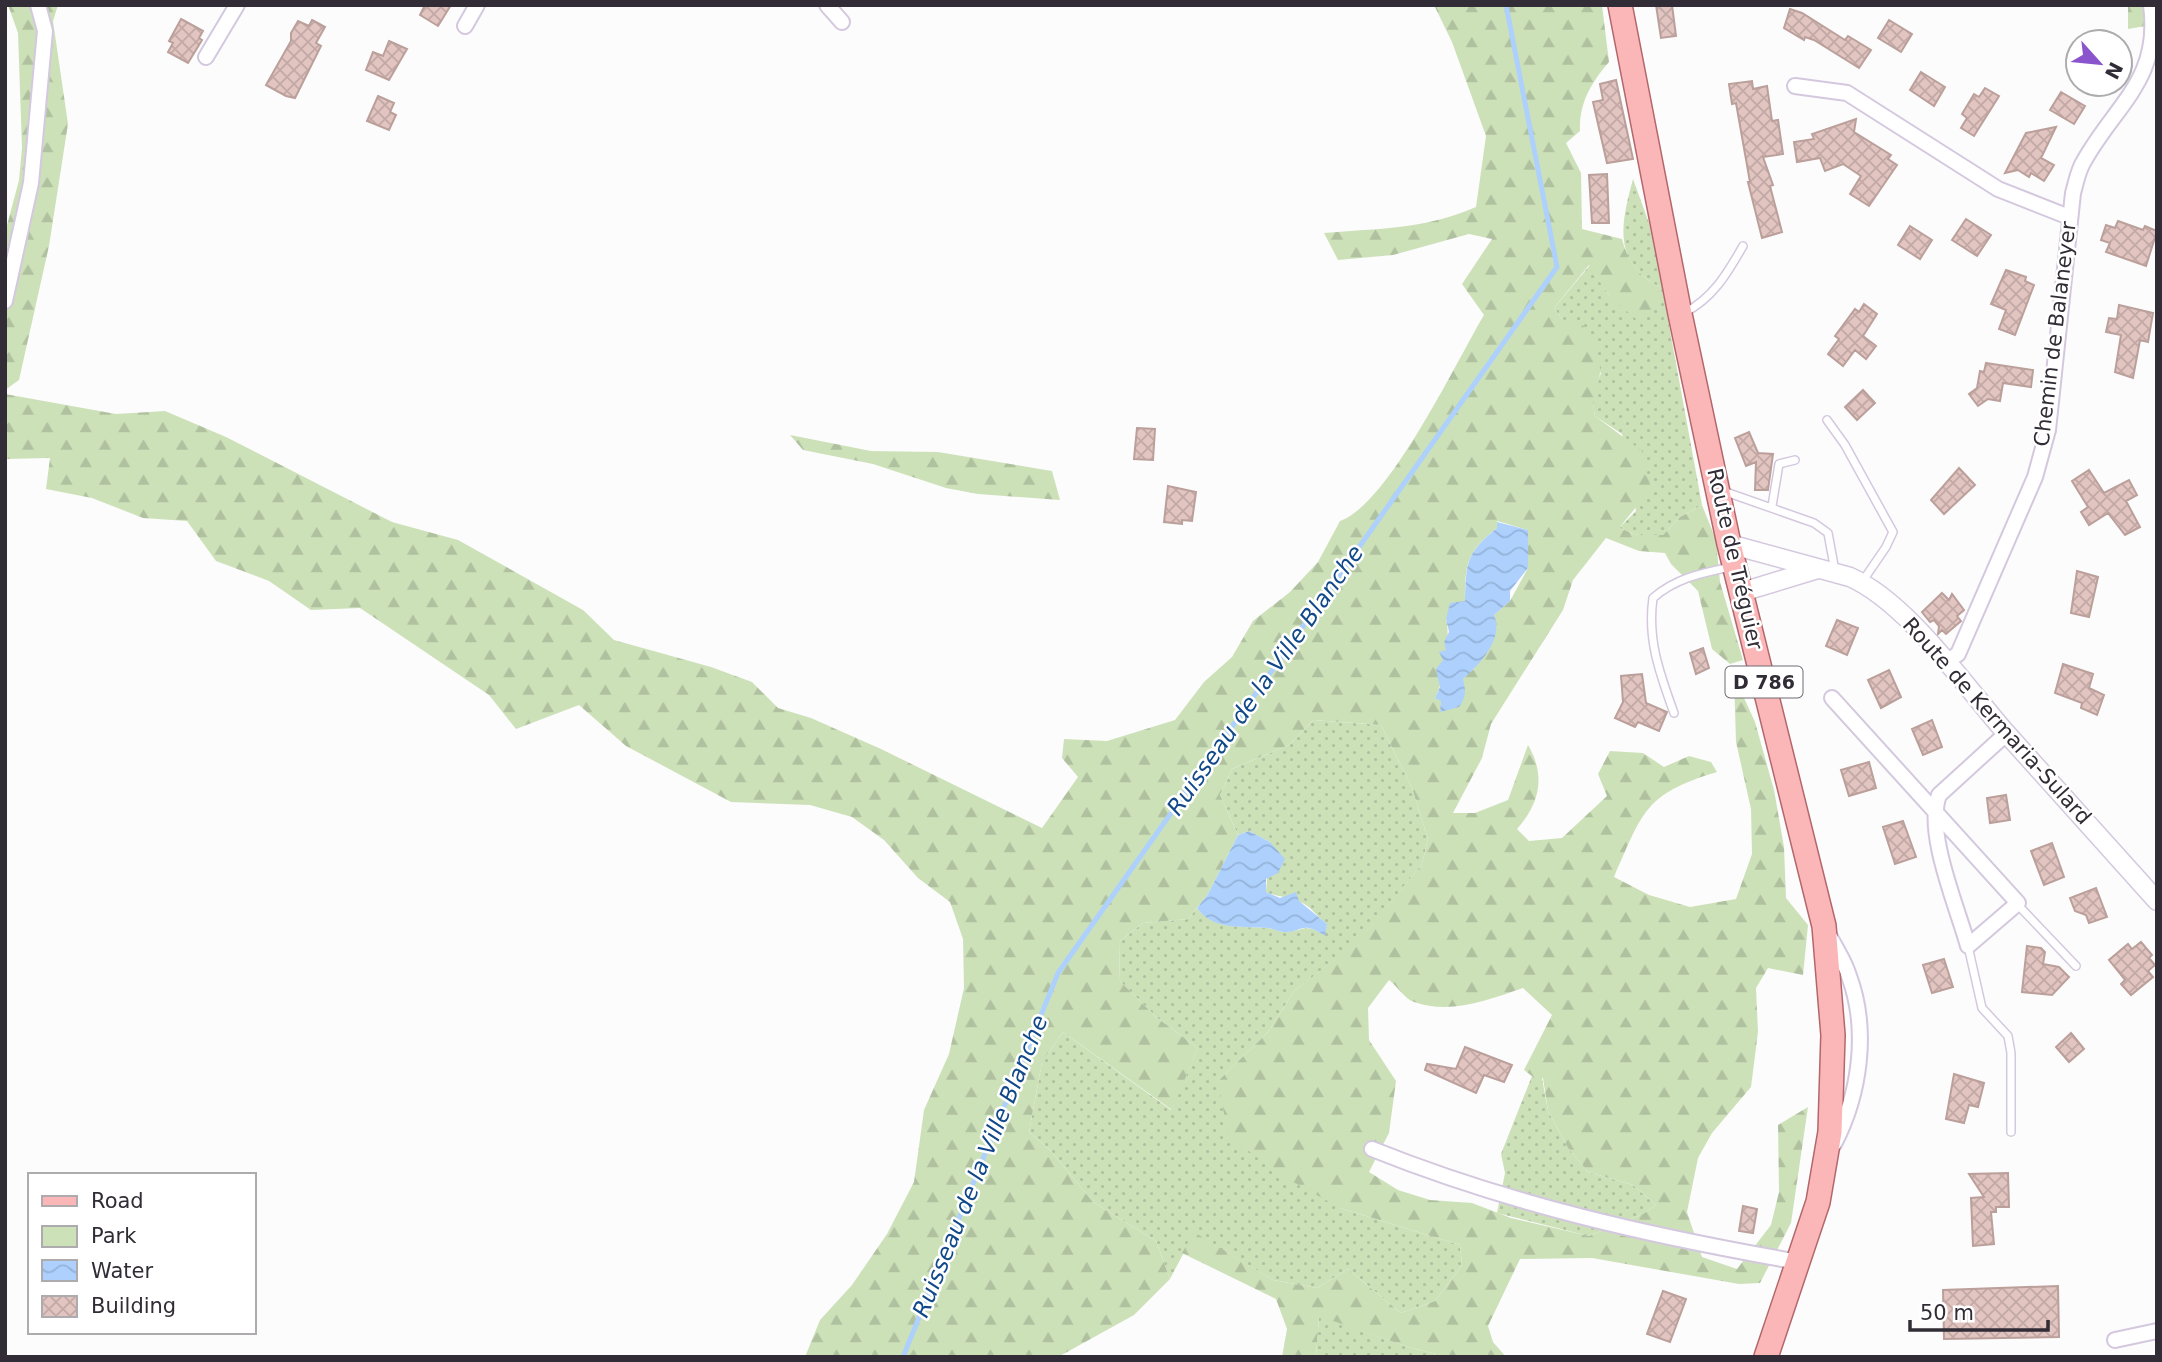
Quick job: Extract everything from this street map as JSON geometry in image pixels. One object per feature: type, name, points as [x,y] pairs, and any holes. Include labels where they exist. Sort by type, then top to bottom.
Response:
[{"type":"main road","name":"Route de Tréguier","points":[[1620,5],[1680,314],[1735,567],[1824,926],[1833,1035],[1833,1087],[1825,1162],[1818,1202],[1766,1357]]},
{"type":"street","points":[[5,301],[31,183],[45,31],[38,5]]},
{"type":"street","points":[[206,57],[237,5]]},
{"type":"street","points":[[465,26],[477,5]]},
{"type":"street","points":[[827,5],[842,22]]},
{"type":"street","name":"Chemin de Balaneyer","points":[[1946,662],[1958,654],[2035,477],[2048,430],[2069,217],[2082,163],[2142,76],[2155,32],[2151,5]]},
{"type":"street","points":[[1795,86],[1847,93],[1998,189],[2069,217]]},
{"type":"street","name":"Route de Kermaria-Sulard","points":[[1730,544],[1862,582],[1885,598],[1946,662],[2157,901]]},
{"type":"street","points":[[1742,592],[1827,571]]},
{"type":"street","points":[[1832,698],[1934,809],[2017,904],[1968,946],[1937,838],[1934,809],[1939,794],[2007,733]]},
{"type":"street","points":[[1371,1149],[1454,1182],[1584,1219],[1799,1262]]},
{"type":"street","points":[[2115,1340],[2157,1331]]},
{"type":"lane","points":[[1680,314],[1703,303],[1723,281],[1744,246]]},
{"type":"lane","points":[[1828,420],[1851,455],[1893,532],[1862,582]]},
{"type":"lane","points":[[1772,506],[1779,464],[1795,460]]},
{"type":"lane","points":[[1718,490],[1772,506],[1814,523],[1828,533],[1827,571]]},
{"type":"lane","points":[[1674,713],[1654,655],[1649,624],[1653,598],[1668,585],[1735,567]]},
{"type":"lane","points":[[2017,904],[2076,966]]},
{"type":"lane","points":[[1968,946],[1982,1009],[2008,1036],[2011,1053],[2011,1132]]},
{"type":"green space","points":[[8,5],[58,5],[53,21],[68,124],[49,246],[19,380],[5,390],[5,233],[19,180],[22,148],[18,33]]},
{"type":"green space","points":[[1434,5],[1602,5],[1609,62],[1587,94],[1580,131],[1566,143],[1581,173],[1582,229],[1622,239],[1627,255],[1635,267],[1659,287],[1657,307],[1636,319],[1610,297],[1589,265],[1554,308],[1562,319],[1583,325],[1595,347],[1600,372],[1594,397],[1595,416],[1642,451],[1651,489],[1619,528],[1638,535],[1663,535],[1680,517],[1702,505],[1716,540],[1720,582],[1743,660],[1730,664],[1712,649],[1698,591],[1671,564],[1665,553],[1639,551],[1606,538],[1573,580],[1563,610],[1491,724],[1482,758],[1453,813],[1475,813],[1508,800],[1528,745],[1537,768],[1538,789],[1531,809],[1517,829],[1529,841],[1562,838],[1607,796],[1598,774],[1610,751],[1643,753],[1664,767],[1689,756],[1711,762],[1717,772],[1674,789],[1649,808],[1632,836],[1614,877],[1649,895],[1690,907],[1736,899],[1752,854],[1751,809],[1736,742],[1734,676],[1755,722],[1774,790],[1784,847],[1786,898],[1808,925],[1803,975],[1768,968],[1756,988],[1758,1032],[1751,1087],[1712,1133],[1698,1158],[1687,1212],[1702,1257],[1737,1269],[1771,1225],[1779,1192],[1778,1125],[1808,1107],[1791,1223],[1760,1283],[1739,1284],[1592,1258],[1520,1259],[1488,1326],[1493,1342],[1506,1357],[1449,1357],[1408,1347],[1319,1316],[1316,1357],[1282,1357],[1287,1329],[1276,1299],[1182,1253],[1194,1232],[1273,1280],[1317,1288],[1348,1269],[1401,1313],[1435,1301],[1462,1265],[1460,1245],[1340,1208],[1277,1173],[1228,1135],[1218,1081],[1269,1031],[1294,991],[1357,943],[1422,864],[1428,839],[1412,788],[1381,725],[1313,720],[1289,745],[1232,769],[1220,795],[1238,835],[1208,894],[1188,919],[1143,923],[1119,942],[1120,981],[1156,1017],[1198,1048],[1172,1110],[1063,1032],[1042,1062],[1029,1132],[1051,1151],[1093,1202],[1156,1241],[1170,1279],[1134,1315],[1058,1357],[805,1357],[820,1320],[852,1285],[887,1234],[914,1182],[924,1110],[949,1054],[964,988],[963,939],[950,902],[918,878],[884,840],[852,817],[810,805],[731,802],[626,746],[579,705],[516,729],[489,695],[360,608],[311,610],[269,581],[216,561],[187,521],[143,518],[92,498],[46,489],[50,458],[5,459],[5,394],[116,414],[165,411],[226,437],[392,522],[458,540],[583,610],[614,640],[711,667],[752,682],[778,708],[811,718],[881,749],[1042,828],[1078,777],[1062,758],[1064,739],[1107,741],[1175,720],[1204,682],[1232,657],[1253,621],[1290,592],[1318,562],[1340,521],[1359,509],[1400,461],[1484,315],[1462,284],[1492,239],[1469,234],[1393,255],[1338,260],[1324,233],[1419,224],[1457,215],[1476,207],[1486,136],[1452,42]],"holes":[[[1497,521],[1528,530],[1528,568],[1510,601],[1494,615],[1474,669],[1435,698],[1446,659],[1446,619],[1465,601],[1470,559],[1479,544],[1497,528]],[[1389,980],[1411,1000],[1441,1007],[1469,1004],[1523,988],[1552,1015],[1524,1070],[1537,1080],[1543,1078],[1548,1111],[1568,1148],[1588,1172],[1633,1185],[1656,1205],[1643,1214],[1589,1236],[1511,1218],[1472,1203],[1430,1200],[1398,1190],[1369,1172],[1389,1133],[1396,1081],[1369,1040],[1368,1008]]]},
{"type":"green space","points":[[2128,5],[2157,5],[2157,24],[2128,28]]},
{"type":"green space","points":[[1633,179],[1649,223],[1657,260],[1702,505],[1680,517],[1663,535],[1638,535],[1619,528],[1636,511],[1622,434],[1595,416],[1592,399],[1601,373],[1554,308],[1590,265],[1610,297],[1659,287],[1644,277],[1627,253],[1624,240],[1625,211]]},
{"type":"green space","points":[[790,435],[871,451],[938,452],[1052,471],[1060,500],[978,494],[946,488],[873,464],[803,450]]},
{"type":"green space","points":[[1313,720],[1381,725],[1412,788],[1428,839],[1422,864],[1357,944],[1294,991],[1269,1031],[1218,1081],[1340,1208],[1460,1245],[1462,1265],[1435,1301],[1401,1313],[1348,1269],[1317,1288],[1273,1280],[1194,1233],[1170,1279],[1156,1241],[1093,1202],[1051,1151],[1029,1132],[1042,1062],[1063,1032],[1171,1110],[1198,1048],[1156,1017],[1120,981],[1119,942],[1143,923],[1188,919],[1197,908],[1211,920],[1230,926],[1270,928],[1284,932],[1308,928],[1324,935],[1327,924],[1307,906],[1296,900],[1266,892],[1270,842],[1249,831],[1238,835],[1220,795],[1232,769],[1289,745]]},
{"type":"green space","points":[[1532,1076],[1542,1078],[1548,1111],[1568,1148],[1588,1172],[1633,1185],[1656,1205],[1643,1214],[1589,1236],[1497,1213],[1505,1173],[1501,1154]]},
{"type":"green space","points":[[1319,1315],[1408,1347],[1449,1357],[1316,1357]]},
{"type":"water","points":[[1497,522],[1528,530],[1528,568],[1510,591],[1510,601],[1494,615],[1496,633],[1493,642],[1483,658],[1463,679],[1465,694],[1461,704],[1440,712],[1441,701],[1435,698],[1440,687],[1436,669],[1443,660],[1439,652],[1446,650],[1444,642],[1449,632],[1446,619],[1450,603],[1465,601],[1470,559],[1479,544],[1497,528]]},
{"type":"water","points":[[1249,831],[1270,842],[1285,859],[1278,873],[1266,879],[1266,892],[1280,898],[1296,892],[1299,901],[1327,924],[1325,936],[1307,928],[1284,932],[1270,928],[1220,924],[1211,921],[1197,908],[1208,894],[1238,835]]},
{"type":"building","points":[[425,5],[451,5],[438,26],[420,15]]},
{"type":"building","points":[[1656,5],[1672,5],[1676,36],[1661,38]]},
{"type":"building","points":[[1790,9],[1802,13],[1845,40],[1848,36],[1871,50],[1859,68],[1814,40],[1805,37],[1804,40],[1784,28]]},
{"type":"building","points":[[181,19],[203,31],[199,38],[202,40],[188,63],[168,52],[173,43],[169,41]]},
{"type":"building","points":[[312,20],[325,27],[316,43],[321,46],[295,98],[286,96],[266,85],[291,41],[291,33],[298,21],[309,26]]},
{"type":"building","points":[[1889,20],[1912,34],[1901,52],[1878,38]]},
{"type":"building","points":[[389,41],[407,49],[389,80],[366,70],[373,52],[383,56]]},
{"type":"building","points":[[1921,72],[1945,87],[1934,106],[1910,90]]},
{"type":"building","points":[[1616,80],[1633,159],[1607,163],[1593,102],[1603,100],[1600,84]]},
{"type":"building","points":[[1752,81],[1753,89],[1767,86],[1772,121],[1778,120],[1783,154],[1763,157],[1773,185],[1770,186],[1782,232],[1762,238],[1748,182],[1736,103],[1732,104],[1729,84]]},
{"type":"building","points":[[1985,88],[1999,96],[1974,136],[1961,128],[1967,118],[1962,114],[1974,94],[1979,97]]},
{"type":"building","points":[[2061,92],[2064,98],[2071,98],[2085,106],[2074,124],[2050,110]]},
{"type":"building","points":[[378,96],[394,103],[390,112],[396,115],[389,130],[367,121]]},
{"type":"building","points":[[1856,119],[1854,132],[1891,155],[1888,159],[1897,165],[1869,206],[1850,194],[1861,176],[1843,164],[1825,171],[1820,158],[1797,162],[1794,142],[1814,139],[1812,134]]},
{"type":"building","points":[[2056,127],[2041,158],[2054,165],[2044,181],[2031,173],[2029,177],[2018,170],[2005,173],[2026,133]]},
{"type":"building","points":[[1607,174],[1609,223],[1592,223],[1589,175]]},
{"type":"building","points":[[1966,219],[1991,235],[1977,256],[1952,240]]},
{"type":"building","points":[[2118,221],[2143,230],[2145,226],[2157,231],[2146,266],[2106,252],[2110,243],[2101,240],[2106,225],[2115,228]]},
{"type":"building","points":[[1910,226],[1932,240],[1920,259],[1898,245]]},
{"type":"building","points":[[2006,270],[2026,277],[2025,281],[2034,285],[2015,335],[1999,329],[2006,310],[1991,304]]},
{"type":"building","points":[[1864,304],[1877,314],[1863,336],[1876,346],[1866,359],[1855,350],[1843,366],[1828,354],[1839,339],[1835,336],[1855,309],[1859,312]]},
{"type":"building","points":[[2119,305],[2153,313],[2148,342],[2140,340],[2133,378],[2115,372],[2121,335],[2106,332],[2109,318],[2117,319]]},
{"type":"building","points":[[1986,363],[2033,370],[2031,387],[2003,383],[2000,401],[1988,399],[1978,406],[1969,394],[1977,388],[1980,371],[1984,372]]},
{"type":"building","points":[[1863,390],[1875,403],[1857,420],[1845,407]]},
{"type":"building","points":[[1137,428],[1155,429],[1153,460],[1134,459]]},
{"type":"building","points":[[1749,432],[1758,453],[1773,454],[1768,490],[1755,490],[1756,462],[1746,466],[1735,438]]},
{"type":"building","points":[[1959,468],[1975,485],[1944,514],[1931,500]]},
{"type":"building","points":[[2089,470],[2104,493],[2129,480],[2137,495],[2126,501],[2140,527],[2125,535],[2108,513],[2089,525],[2081,512],[2088,507],[2072,481]]},
{"type":"building","points":[[1168,486],[1196,492],[1192,521],[1182,520],[1182,524],[1164,522]]},
{"type":"building","points":[[2077,571],[2098,577],[2089,617],[2071,613]]},
{"type":"building","points":[[1942,593],[1949,600],[1952,594],[1964,610],[1957,616],[1961,621],[1946,634],[1942,630],[1938,634],[1939,626],[1934,620],[1930,622],[1922,612]]},
{"type":"building","points":[[1837,620],[1858,628],[1847,655],[1826,646]]},
{"type":"building","points":[[1703,648],[1709,668],[1696,674],[1690,653]]},
{"type":"building","points":[[2063,664],[2093,674],[2089,688],[2104,695],[2097,715],[2081,708],[2082,703],[2055,693]]},
{"type":"building","points":[[1889,670],[1901,697],[1881,708],[1868,680]]},
{"type":"building","points":[[1642,674],[1646,703],[1667,712],[1659,731],[1638,722],[1635,727],[1615,718],[1623,702],[1621,676]]},
{"type":"building","points":[[1932,720],[1942,747],[1923,755],[1912,729]]},
{"type":"building","points":[[1869,762],[1876,788],[1849,796],[1841,770]]},
{"type":"building","points":[[2006,795],[2010,820],[1990,823],[1987,798]]},
{"type":"building","points":[[1903,821],[1916,857],[1895,864],[1883,827]]},
{"type":"building","points":[[2052,843],[2064,877],[2044,885],[2031,851]]},
{"type":"building","points":[[2096,888],[2107,917],[2089,923],[2086,915],[2075,911],[2070,898]]},
{"type":"building","points":[[2141,942],[2152,955],[2149,958],[2155,965],[2148,971],[2153,977],[2131,995],[2121,984],[2125,980],[2109,960],[2128,944],[2132,949]]},
{"type":"building","points":[[2027,946],[2041,948],[2045,952],[2043,964],[2059,967],[2069,977],[2052,995],[2022,992]]},
{"type":"building","points":[[1944,959],[1953,987],[1932,993],[1923,965]]},
{"type":"building","points":[[2071,1033],[2084,1049],[2069,1062],[2056,1047]]},
{"type":"building","points":[[1465,1047],[1512,1065],[1504,1082],[1484,1075],[1476,1093],[1425,1070],[1427,1064],[1456,1069]]},
{"type":"building","points":[[1954,1074],[1984,1083],[1978,1107],[1969,1105],[1964,1123],[1946,1119]]},
{"type":"building","points":[[2008,1173],[2009,1207],[1996,1207],[1996,1212],[1991,1212],[1994,1244],[1973,1246],[1971,1198],[1984,1197],[1969,1174]]},
{"type":"building","points":[[1743,1206],[1757,1209],[1753,1233],[1739,1231]]},
{"type":"building","points":[[2058,1286],[2059,1337],[1944,1339],[1943,1290]]},
{"type":"building","points":[[1663,1291],[1686,1299],[1670,1342],[1647,1334]]},
{"type":"waterway","name":"Ruisseau de la Ville Blanche","points":[[903,1357],[1058,973],[1557,267],[1506,5]]}]
